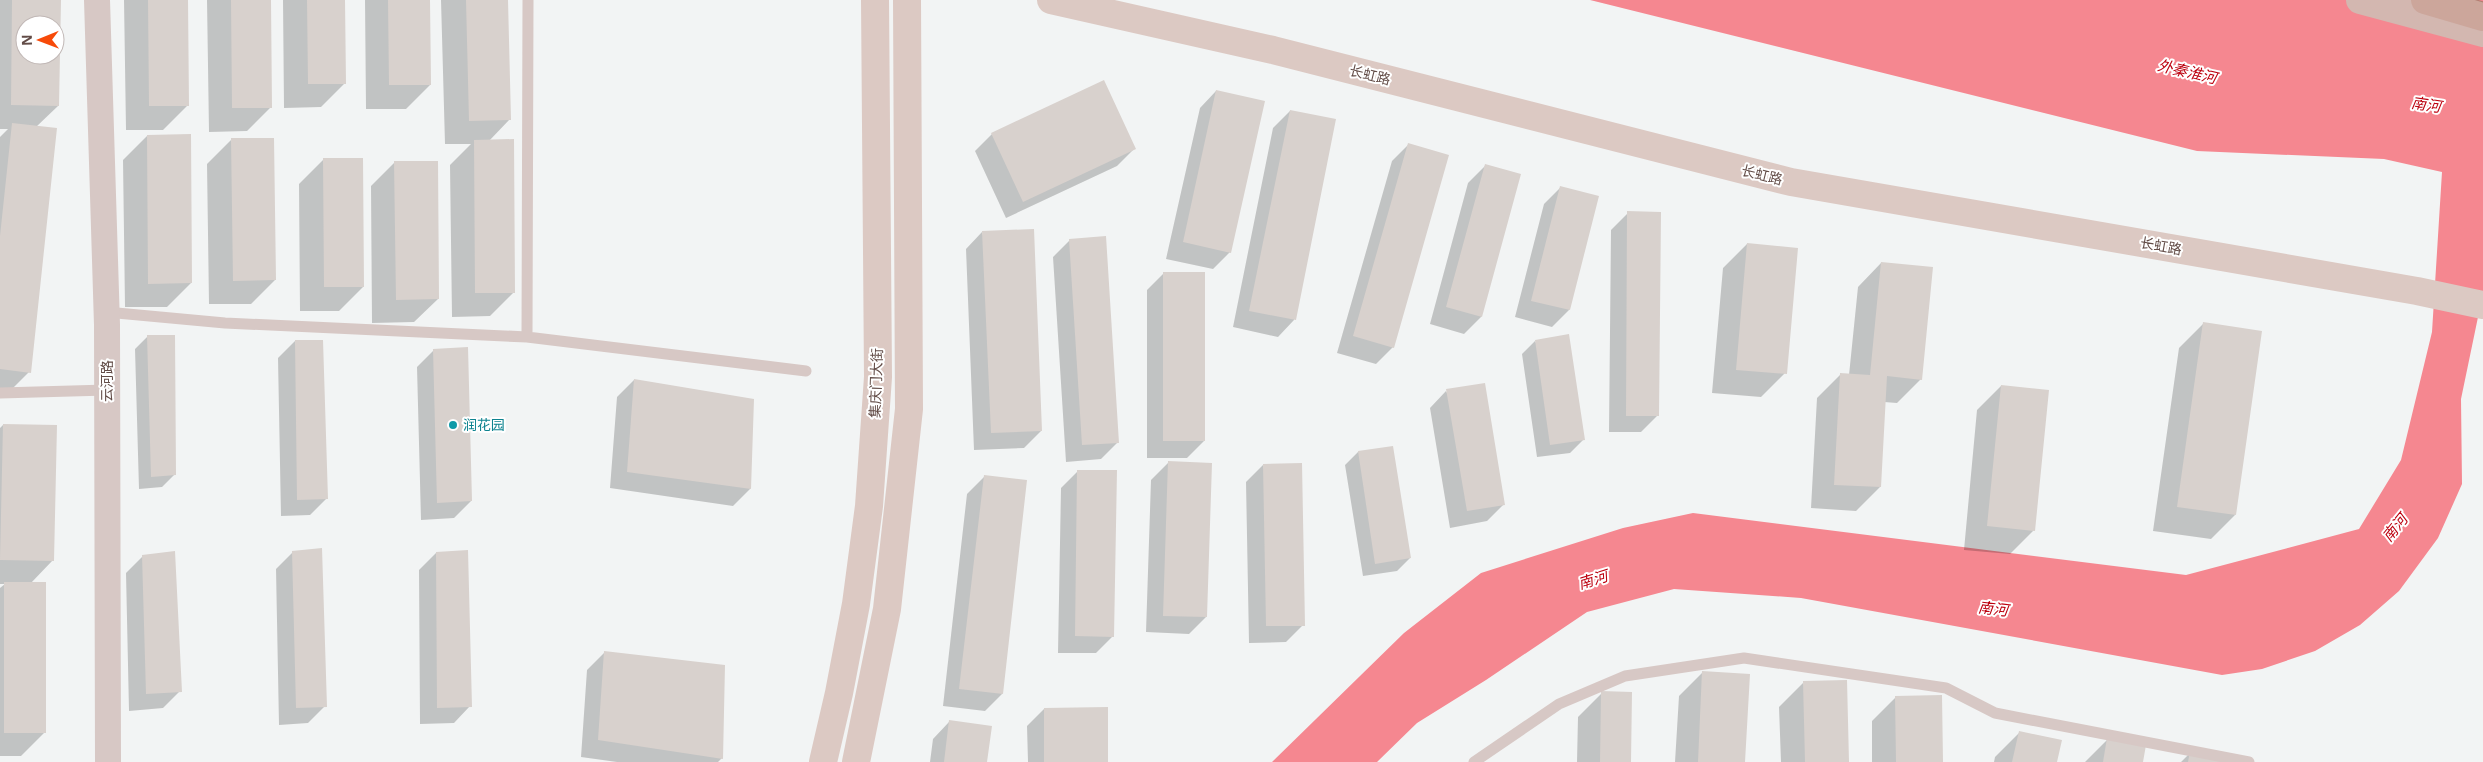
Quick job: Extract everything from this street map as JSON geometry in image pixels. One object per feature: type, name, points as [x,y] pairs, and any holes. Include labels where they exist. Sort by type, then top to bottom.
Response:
[{"type":"highway","points":[[2425,0],[2483,17]]},
{"type":"main road","name":"集庆门大街","points":[[823,762],[839,693],[856,604],[869,506],[878,377],[875,0]]},
{"type":"main road","points":[[856,762],[887,609],[909,409],[907,0]]},
{"type":"main road","name":"长虹路","points":[[1051,0],[1273,50],[1790,182],[2417,291],[2483,305]]},
{"type":"main road","points":[[2360,0],[2483,33]]},
{"type":"street","name":"云河路","points":[[97,0],[106,312],[108,762]]},
{"type":"lane","points":[[527,337],[528,0]]},
{"type":"lane","points":[[106,312],[225,323],[527,337],[806,371]]},
{"type":"lane","points":[[0,393],[107,390]]},
{"type":"lane","points":[[1474,762],[1559,704],[1625,676],[1744,658],[1946,688],[1995,713],[2249,762]]},
{"type":"water","points":[[1590,0],[2483,0],[2483,293],[2461,399],[2462,484],[2438,538],[2399,591],[2360,625],[2315,651],[2262,669],[2222,675],[1801,598],[1674,589],[1587,612],[1486,680],[1417,723],[1377,762],[1272,762],[1404,633],[1481,573],[1623,528],[1693,513],[2186,575],[2359,529],[2401,460],[2432,332],[2442,172],[2384,159],[2197,151]]},
{"type":"building","points":[[12,0],[61,0],[61,15],[15,15],[15,65],[60,65],[59,106],[11,105]]},
{"type":"building","points":[[148,0],[188,0],[189,106],[149,106]]},
{"type":"building","points":[[231,0],[271,0],[272,108],[232,108]]},
{"type":"building","points":[[307,0],[345,0],[346,84],[308,84]]},
{"type":"building","points":[[388,0],[430,0],[431,85],[389,85]]},
{"type":"building","points":[[466,0],[508,0],[511,120],[469,121]]},
{"type":"building","points":[[1104,80],[1136,149],[1023,202],[991,133]]},
{"type":"building","points":[[1216,90],[1265,101],[1231,253],[1183,242]]},
{"type":"building","points":[[1290,110],[1336,119],[1296,320],[1249,311]]},
{"type":"building","points":[[12,123],[57,128],[31,373],[0,369],[0,236]]},
{"type":"building","points":[[191,134],[192,283],[148,284],[147,135]]},
{"type":"building","points":[[231,138],[274,138],[276,280],[233,281]]},
{"type":"building","points":[[514,139],[515,293],[475,293],[474,140]]},
{"type":"building","points":[[1408,143],[1449,155],[1394,348],[1353,336]]},
{"type":"building","points":[[323,158],[363,158],[364,287],[324,287]]},
{"type":"building","points":[[394,161],[438,161],[439,299],[396,300]]},
{"type":"building","points":[[1485,164],[1521,174],[1482,317],[1446,307]]},
{"type":"building","points":[[1560,186],[1599,196],[1570,310],[1531,301]]},
{"type":"building","points":[[1627,211],[1661,212],[1659,416],[1626,416]]},
{"type":"building","points":[[1034,229],[1042,431],[991,433],[982,231]]},
{"type":"building","points":[[1106,236],[1119,443],[1082,445],[1069,239]]},
{"type":"building","points":[[1747,243],[1798,248],[1787,374],[1736,370]]},
{"type":"building","points":[[1881,262],[1933,267],[1922,380],[1887,376],[1881,487],[1834,485],[1840,373],[1870,375]]},
{"type":"building","points":[[1163,272],[1205,272],[1205,441],[1163,441]]},
{"type":"building","points":[[2203,322],[2262,331],[2236,515],[2177,507]]},
{"type":"building","points":[[1569,334],[1585,440],[1550,445],[1535,340]]},
{"type":"building","points":[[147,335],[175,335],[176,475],[151,477]]},
{"type":"building","points":[[295,340],[323,340],[328,499],[297,500]]},
{"type":"building","name":"润花园","points":[[468,347],[472,501],[437,503],[433,349]]},
{"type":"building","points":[[634,379],[754,399],[751,489],[627,472]]},
{"type":"building","points":[[1485,383],[1505,505],[1467,511],[1446,389]]},
{"type":"building","points":[[2001,385],[2049,390],[2035,531],[1987,526]]},
{"type":"building","points":[[3,424],[57,425],[54,561],[0,560]]},
{"type":"building","points":[[1393,446],[1411,558],[1375,564],[1358,451]]},
{"type":"building","points":[[1168,461],[1212,463],[1207,617],[1163,616]]},
{"type":"building","points":[[1302,463],[1305,626],[1266,626],[1263,464]]},
{"type":"building","points":[[1077,470],[1117,470],[1114,637],[1075,636]]},
{"type":"building","points":[[984,475],[1027,480],[1003,694],[959,689]]},
{"type":"building","points":[[322,548],[327,707],[296,708],[292,551]]},
{"type":"building","points":[[468,550],[472,707],[437,708],[436,552]]},
{"type":"building","points":[[175,551],[182,692],[146,694],[142,555]]},
{"type":"building","points":[[4,582],[46,582],[46,733],[4,733]]},
{"type":"building","points":[[604,651],[725,665],[723,759],[598,740]]},
{"type":"building","points":[[1702,671],[1750,674],[1745,762],[1698,762]]},
{"type":"building","points":[[1847,680],[1849,762],[1805,762],[1803,681]]},
{"type":"building","points":[[1601,691],[1632,692],[1631,762],[1600,762]]},
{"type":"building","points":[[1942,695],[1943,762],[1896,762],[1895,696]]},
{"type":"building","points":[[1108,707],[1108,762],[1044,762],[1044,708]]},
{"type":"building","points":[[949,720],[992,726],[987,762],[944,762]]},
{"type":"building","points":[[2019,731],[2062,740],[2057,762],[2012,762]]},
{"type":"building","points":[[2107,738],[2146,745],[2143,762],[2103,762]]},
{"type":"building","points":[[2190,751],[2235,762],[2188,762]]},
{"type":"place","name":"润花园","points":[[453,425]]},
{"type":"water label","name":"外秦淮河","points":[[2187,72]]},
{"type":"water label","name":"南河","points":[[2426,105]]},
{"type":"water label","name":"南河","points":[[2395,528]]},
{"type":"water label","name":"南河","points":[[1593,580]]},
{"type":"water label","name":"南河","points":[[1993,609]]}]
